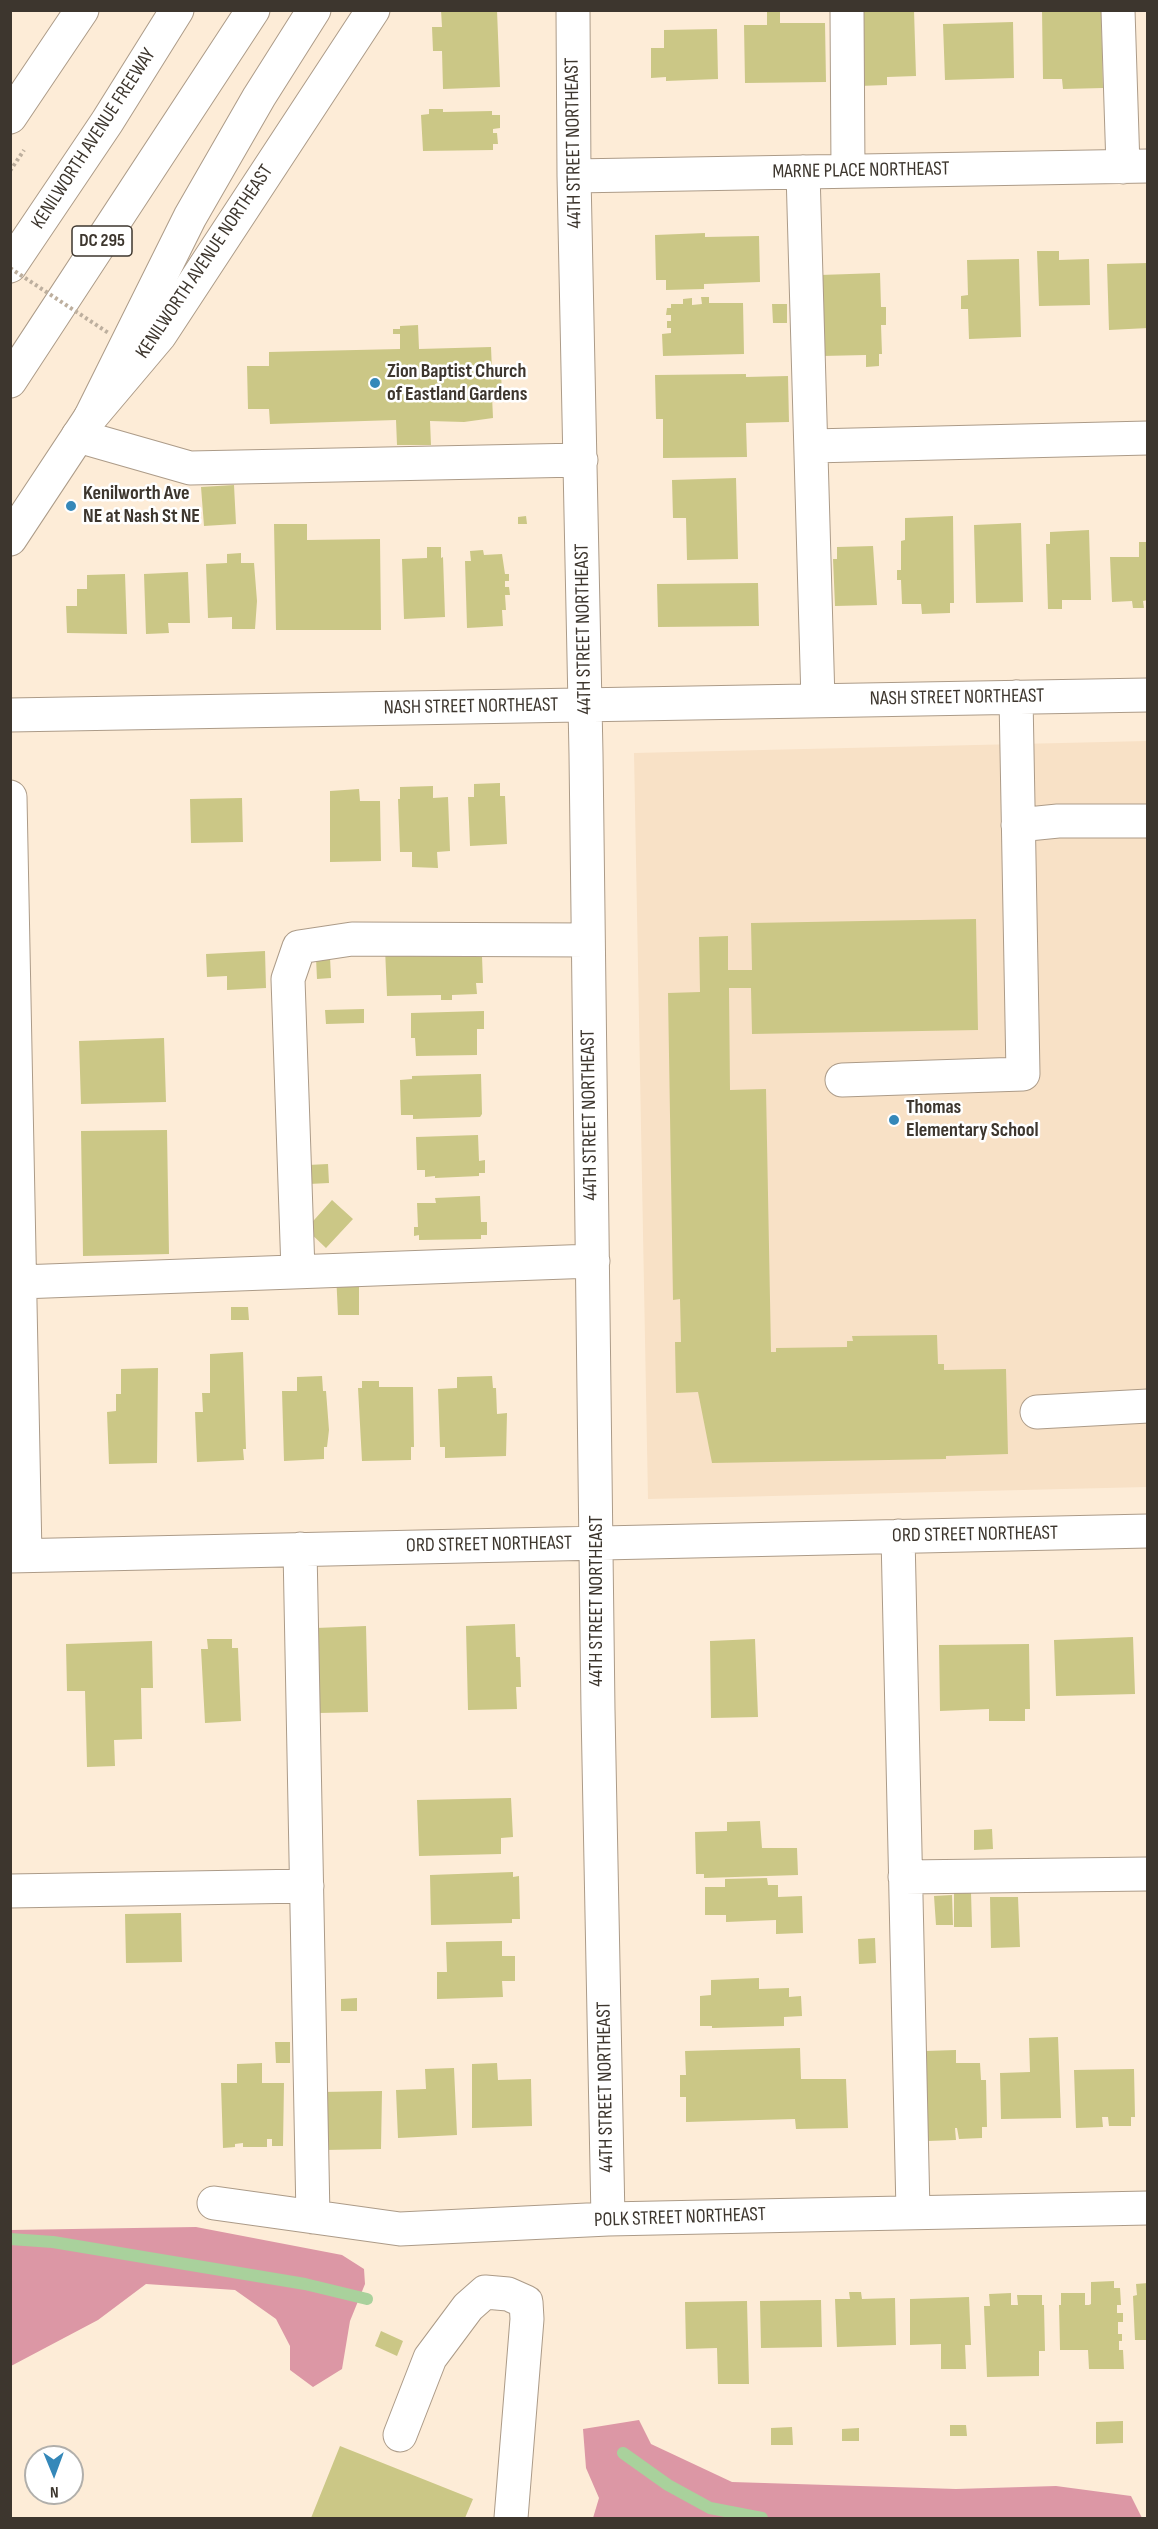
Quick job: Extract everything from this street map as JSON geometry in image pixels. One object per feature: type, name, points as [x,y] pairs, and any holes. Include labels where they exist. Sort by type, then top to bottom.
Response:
[{"type":"main road","points":[[10,117],[82,10]]},
{"type":"main road","name":"KENILWORTH AVENUE FREEWAY","points":[[10,267],[107,122],[177,10]]},
{"type":"main road","name":"DC 295","points":[[10,381],[253,10]]},
{"type":"main road","points":[[314,10],[259,97],[190,217],[84,427],[190,468],[581,460]]},
{"type":"main road","name":"KENILWORTH AVENUE NORTHEAST","points":[[10,539],[84,427],[160,335],[373,10]]},
{"type":"main road","name":"44TH STREET NORTHEAST","points":[[573,10],[574,176],[585,705],[598,1722],[608,2219]]},
{"type":"main road","points":[[847,10],[848,171]]},
{"type":"main road","points":[[1118,10],[1135,166]]},
{"type":"main road","name":"MARNE PLACE NORTHEAST","points":[[574,176],[1135,166]]},
{"type":"main road","points":[[803,172],[818,701]]},
{"type":"main road","points":[[812,446],[1148,438]]},
{"type":"main road","name":"NASH STREET NORTHEAST","points":[[10,715],[1148,695]]},
{"type":"main road","points":[[842,1080],[1023,1074],[1016,697]]},
{"type":"main road","points":[[10,797],[17,1269],[18,1556]]},
{"type":"main road","points":[[1018,825],[1058,821],[1148,821]]},
{"type":"main road","points":[[298,1271],[288,979],[299,947],[352,939],[588,940]]},
{"type":"main road","points":[[17,1269],[298,1271],[593,1261]]},
{"type":"main road","points":[[1037,1412],[1148,1406]]},
{"type":"main road","name":"ORD STREET NORTHEAST","points":[[18,1556],[1148,1531]]},
{"type":"main road","points":[[898,1536],[913,2212]]},
{"type":"main road","points":[[300,1549],[313,2217]]},
{"type":"main road","points":[[905,1877],[1148,1874]]},
{"type":"main road","points":[[10,1891],[307,1886]]},
{"type":"main road","name":"POLK STREET NORTHEAST","points":[[214,2203],[400,2229],[608,2219],[1148,2208]]},
{"type":"main road","points":[[400,2435],[430,2358],[468,2307],[485,2292],[508,2294],[526,2302],[527,2319],[511,2518]]},
{"type":"path","points":[[10,267],[110,334]]},
{"type":"shaded area","name":"Thomas Elementary School","points":[[1147,741],[1147,1487],[648,1499],[634,753]]},
{"type":"shaded area","points":[[196,2227],[342,2255],[364,2269],[365,2284],[350,2321],[342,2369],[313,2387],[290,2370],[290,2346],[276,2319],[235,2290],[146,2284],[98,2320],[11,2366],[11,2230]]},
{"type":"shaded area","points":[[639,2420],[651,2444],[732,2482],[956,2489],[1056,2486],[1131,2496],[1142,2518],[593,2518],[599,2498],[586,2468],[583,2429]]},
{"type":"building","points":[[441,10],[497,10],[500,87],[443,89],[442,51],[433,51],[432,27],[442,27]]},
{"type":"building","points":[[767,10],[780,10],[780,23],[825,23],[826,82],[745,83],[744,25],[767,25]]},
{"type":"building","points":[[857,10],[914,10],[916,76],[887,77],[887,85],[859,86]]},
{"type":"building","points":[[1042,10],[1101,10],[1103,88],[1063,89],[1062,79],[1043,79]]},
{"type":"building","points":[[1013,22],[1014,78],[945,80],[943,24]]},
{"type":"building","points":[[717,29],[718,79],[666,81],[666,77],[651,78],[651,48],[664,48],[664,30]]},
{"type":"building","points":[[429,109],[443,109],[443,112],[492,111],[492,115],[500,115],[500,128],[493,129],[493,133],[497,133],[498,144],[493,144],[493,150],[423,151],[421,115],[429,114]]},
{"type":"building","points":[[705,233],[705,237],[759,236],[760,282],[704,284],[704,289],[666,290],[666,280],[656,280],[655,235]]},
{"type":"building","points":[[1037,251],[1059,251],[1059,260],[1089,259],[1090,305],[1039,306]]},
{"type":"building","points":[[1019,259],[1021,337],[969,339],[968,309],[961,309],[961,296],[968,295],[967,260]]},
{"type":"building","points":[[1148,263],[1148,328],[1109,330],[1107,264]]},
{"type":"building","points":[[880,273],[881,307],[886,307],[886,325],[881,325],[882,354],[879,354],[879,366],[866,367],[866,355],[822,356],[820,275]]},
{"type":"building","points":[[701,297],[709,297],[709,303],[743,303],[744,354],[663,356],[662,334],[671,333],[671,328],[667,328],[667,321],[671,321],[671,315],[666,315],[667,308],[671,308],[671,304],[683,304],[683,299],[692,298],[692,305],[702,304]]},
{"type":"building","points":[[772,304],[787,304],[787,323],[773,323]]},
{"type":"building","name":"Zion Baptist Church of Eastland Gardens","points":[[418,325],[419,349],[491,347],[492,371],[501,371],[502,396],[492,396],[493,418],[464,422],[430,421],[431,445],[397,445],[396,420],[270,424],[269,409],[248,409],[247,366],[269,366],[269,352],[400,349],[400,334],[393,334],[393,329],[400,329],[400,326]]},
{"type":"building","points":[[746,374],[746,377],[788,376],[789,422],[746,423],[747,457],[663,458],[663,419],[656,419],[655,375]]},
{"type":"building","points":[[736,478],[738,559],[687,560],[686,518],[673,518],[672,480]]},
{"type":"building","points":[[234,485],[236,524],[204,526],[201,487]]},
{"type":"building","points":[[526,516],[527,524],[518,524],[518,517]]},
{"type":"building","points":[[953,516],[954,603],[950,603],[950,613],[922,614],[921,604],[902,604],[901,580],[897,580],[897,570],[901,570],[901,541],[905,540],[905,518]]},
{"type":"building","points":[[1021,523],[1023,602],[976,603],[974,525]]},
{"type":"building","points":[[274,524],[307,524],[307,540],[380,539],[381,630],[276,630]]},
{"type":"building","points":[[1089,530],[1091,600],[1062,600],[1062,609],[1048,609],[1046,544],[1050,544],[1050,532]]},
{"type":"building","points":[[1139,542],[1148,542],[1148,600],[1143,601],[1144,608],[1133,608],[1132,601],[1112,602],[1110,557],[1139,557]]},
{"type":"building","points":[[873,546],[877,605],[835,606],[833,559],[837,559],[837,547]]},
{"type":"building","points":[[427,547],[441,547],[445,617],[404,619],[402,559],[427,558]]},
{"type":"building","points":[[483,550],[484,555],[502,554],[505,574],[509,574],[509,581],[505,581],[505,587],[509,587],[510,595],[505,595],[506,610],[502,610],[503,626],[467,628],[465,561],[471,561],[470,551]]},
{"type":"building","points":[[241,553],[241,563],[254,563],[257,601],[255,629],[232,629],[232,617],[208,618],[206,564],[227,563],[227,554]]},
{"type":"building","points":[[188,572],[190,623],[168,623],[169,633],[146,634],[144,574]]},
{"type":"building","points":[[125,574],[127,634],[67,633],[66,606],[77,606],[77,589],[87,589],[87,575]]},
{"type":"building","points":[[758,583],[759,626],[658,627],[657,584]]},
{"type":"building","points":[[500,783],[500,796],[505,796],[507,844],[470,846],[468,797],[474,797],[474,784]]},
{"type":"building","points":[[433,786],[433,798],[448,797],[450,851],[437,852],[438,868],[412,867],[412,852],[400,852],[398,799],[400,799],[400,787]]},
{"type":"building","points":[[359,789],[360,801],[380,801],[381,861],[330,862],[330,791]]},
{"type":"building","points":[[242,798],[243,842],[191,843],[190,799]]},
{"type":"building","points":[[976,919],[978,1030],[752,1034],[751,988],[729,988],[730,1090],[766,1089],[771,1352],[776,1352],[776,1348],[847,1347],[847,1341],[853,1341],[852,1336],[937,1335],[938,1364],[944,1364],[944,1370],[1006,1369],[1008,1454],[946,1456],[946,1459],[712,1463],[698,1392],[676,1393],[675,1342],[681,1342],[680,1299],[673,1300],[668,993],[700,992],[699,937],[728,936],[728,970],[752,970],[751,923]]},
{"type":"building","points":[[385,948],[482,956],[483,983],[476,983],[477,994],[452,995],[452,1000],[441,1000],[441,995],[387,996]]},
{"type":"building","points":[[265,951],[266,988],[227,990],[227,976],[207,977],[206,954]]},
{"type":"building","points":[[330,957],[331,978],[317,979],[316,958]]},
{"type":"building","points":[[364,1009],[364,1023],[326,1024],[325,1010]]},
{"type":"building","points":[[484,1011],[484,1029],[477,1029],[477,1055],[416,1056],[415,1038],[411,1038],[411,1013]]},
{"type":"building","points":[[164,1038],[166,1102],[81,1104],[79,1041]]},
{"type":"building","points":[[481,1074],[482,1114],[480,1117],[413,1119],[413,1115],[401,1115],[400,1080],[412,1079],[412,1076]]},
{"type":"building","points":[[167,1130],[169,1254],[83,1256],[81,1131]]},
{"type":"building","points":[[478,1135],[479,1161],[485,1160],[485,1173],[479,1173],[479,1176],[435,1178],[435,1176],[425,1177],[425,1170],[417,1170],[416,1137]]},
{"type":"building","points":[[328,1164],[329,1183],[309,1184],[308,1165]]},
{"type":"building","points":[[480,1196],[481,1222],[487,1222],[487,1235],[481,1235],[481,1239],[419,1240],[419,1235],[414,1236],[414,1227],[418,1227],[417,1203],[436,1203],[435,1198]]},
{"type":"building","points":[[332,1200],[353,1219],[326,1248],[306,1229]]},
{"type":"building","points":[[336,1273],[359,1273],[359,1315],[338,1315]]},
{"type":"building","points":[[231,1307],[248,1307],[249,1320],[231,1320]]},
{"type":"building","points":[[243,1352],[246,1449],[243,1449],[244,1460],[197,1462],[195,1412],[203,1412],[202,1393],[210,1393],[210,1354]]},
{"type":"building","points":[[158,1368],[157,1463],[109,1464],[107,1412],[116,1411],[116,1394],[121,1394],[121,1369]]},
{"type":"building","points":[[322,1376],[323,1391],[326,1391],[329,1430],[327,1447],[324,1447],[324,1459],[284,1461],[282,1391],[297,1391],[297,1377]]},
{"type":"building","points":[[492,1376],[493,1388],[496,1388],[497,1414],[507,1413],[506,1456],[445,1458],[445,1447],[440,1447],[438,1389],[457,1388],[457,1377]]},
{"type":"building","points":[[362,1381],[379,1381],[379,1387],[413,1387],[414,1447],[411,1447],[411,1460],[362,1461],[358,1388],[362,1388]]},
{"type":"building","points":[[515,1624],[516,1657],[520,1657],[521,1687],[516,1687],[517,1709],[468,1710],[466,1626]]},
{"type":"building","points":[[366,1626],[368,1712],[318,1713],[316,1628]]},
{"type":"building","points":[[1133,1637],[1135,1694],[1056,1696],[1054,1640]]},
{"type":"building","points":[[207,1639],[232,1639],[232,1648],[238,1648],[241,1721],[205,1723],[201,1649],[208,1649]]},
{"type":"building","points":[[755,1639],[758,1717],[711,1718],[710,1641]]},
{"type":"building","points":[[152,1641],[153,1688],[141,1688],[142,1739],[114,1740],[115,1766],[87,1767],[85,1691],[67,1691],[66,1644]]},
{"type":"building","points":[[1029,1644],[1030,1709],[1025,1709],[1025,1721],[989,1721],[989,1709],[940,1711],[939,1645]]},
{"type":"building","points":[[511,1798],[513,1837],[501,1838],[501,1854],[419,1856],[417,1800]]},
{"type":"building","points":[[760,1821],[762,1848],[797,1848],[798,1875],[704,1878],[704,1874],[696,1874],[695,1832],[727,1831],[727,1822]]},
{"type":"building","points":[[992,1829],[993,1849],[974,1850],[974,1830]]},
{"type":"building","points":[[513,1872],[513,1877],[519,1876],[520,1919],[512,1919],[512,1923],[431,1925],[430,1875]]},
{"type":"building","points":[[767,1878],[768,1885],[778,1885],[778,1897],[802,1896],[803,1933],[776,1934],[776,1920],[726,1922],[726,1915],[705,1915],[705,1887],[725,1887],[725,1879]]},
{"type":"building","points":[[971,1892],[972,1927],[954,1927],[954,1893]]},
{"type":"building","points":[[952,1895],[953,1925],[936,1925],[934,1896]]},
{"type":"building","points":[[990,1897],[1018,1897],[1020,1947],[991,1948]]},
{"type":"building","points":[[181,1913],[182,1962],[126,1963],[125,1914]]},
{"type":"building","points":[[875,1938],[876,1963],[859,1964],[858,1939]]},
{"type":"building","points":[[502,1941],[502,1956],[515,1956],[515,1981],[502,1981],[503,1997],[437,1999],[437,1972],[447,1972],[446,1942]]},
{"type":"building","points":[[759,1978],[759,1989],[789,1988],[789,1997],[801,1996],[802,2016],[784,2017],[784,2026],[712,2028],[712,2026],[700,2026],[700,1996],[711,1995],[711,1980]]},
{"type":"building","points":[[357,1998],[357,2011],[341,2011],[341,1999]]},
{"type":"building","points":[[1058,2037],[1061,2118],[1001,2119],[1000,2073],[1030,2072],[1029,2038]]},
{"type":"building","points":[[275,2042],[290,2042],[290,2063],[276,2063]]},
{"type":"building","points":[[800,2048],[801,2079],[846,2079],[848,2128],[796,2129],[795,2119],[686,2122],[686,2097],[680,2097],[680,2075],[686,2075],[685,2051]]},
{"type":"building","points":[[956,2050],[956,2063],[980,2063],[981,2080],[986,2080],[987,2127],[982,2127],[982,2138],[959,2139],[957,2128],[955,2128],[956,2140],[928,2141],[925,2051]]},
{"type":"building","points":[[262,2063],[262,2083],[284,2083],[283,2146],[272,2146],[272,2139],[267,2139],[267,2147],[243,2147],[243,2143],[235,2144],[235,2147],[223,2148],[221,2083],[237,2083],[237,2064]]},
{"type":"building","points":[[497,2063],[498,2080],[531,2079],[532,2126],[472,2128],[472,2064]]},
{"type":"building","points":[[454,2068],[457,2135],[398,2138],[396,2090],[426,2089],[425,2069]]},
{"type":"building","points":[[1134,2069],[1135,2117],[1131,2117],[1131,2126],[1109,2126],[1108,2117],[1102,2117],[1103,2127],[1076,2128],[1074,2070]]},
{"type":"building","points":[[382,2091],[381,2149],[324,2150],[321,2092]]},
{"type":"building","points":[[1114,2281],[1114,2288],[1120,2288],[1121,2305],[1117,2305],[1117,2313],[1123,2313],[1123,2322],[1118,2322],[1118,2334],[1122,2334],[1119,2350],[1123,2350],[1124,2369],[1089,2369],[1088,2350],[1060,2350],[1061,2293],[1085,2293],[1085,2305],[1089,2305],[1091,2304],[1091,2282]]},
{"type":"building","points":[[1148,2283],[1148,2340],[1135,2340],[1133,2296],[1137,2295],[1136,2284]]},
{"type":"building","points":[[849,2292],[861,2292],[862,2299],[895,2298],[896,2345],[837,2347],[835,2299],[850,2299]]},
{"type":"building","points":[[1011,2293],[1011,2305],[1018,2305],[1017,2295],[1042,2295],[1045,2351],[1039,2351],[1039,2376],[987,2377],[984,2306],[990,2306],[989,2294]]},
{"type":"building","points":[[969,2297],[971,2345],[965,2345],[966,2369],[941,2369],[941,2344],[910,2345],[910,2299]]},
{"type":"building","points":[[821,2300],[822,2347],[761,2348],[760,2301]]},
{"type":"building","points":[[747,2301],[749,2384],[718,2384],[717,2348],[686,2349],[685,2302]]},
{"type":"building","points":[[381,2331],[403,2341],[397,2356],[375,2346]]},
{"type":"building","points":[[1123,2421],[1123,2443],[1096,2444],[1096,2422]]},
{"type":"building","points":[[950,2425],[966,2425],[967,2436],[950,2436]]},
{"type":"building","points":[[792,2427],[793,2445],[771,2445],[771,2428]]},
{"type":"building","points":[[859,2428],[859,2441],[842,2441],[842,2429]]},
{"type":"building","points":[[340,2446],[473,2499],[465,2518],[311,2518]]},
{"type":"waterway","points":[[10,2239],[53,2242],[305,2284],[367,2299]]},
{"type":"waterway","points":[[623,2453],[668,2485],[710,2508],[762,2518]]},
{"type":"place","name":"Zion Baptist Church of Eastland Gardens","points":[[375,383]]},
{"type":"place","name":"Kenilworth Ave NE at Nash St NE","points":[[71,506]]},
{"type":"place","name":"Thomas Elementary School","points":[[894,1120]]}]
